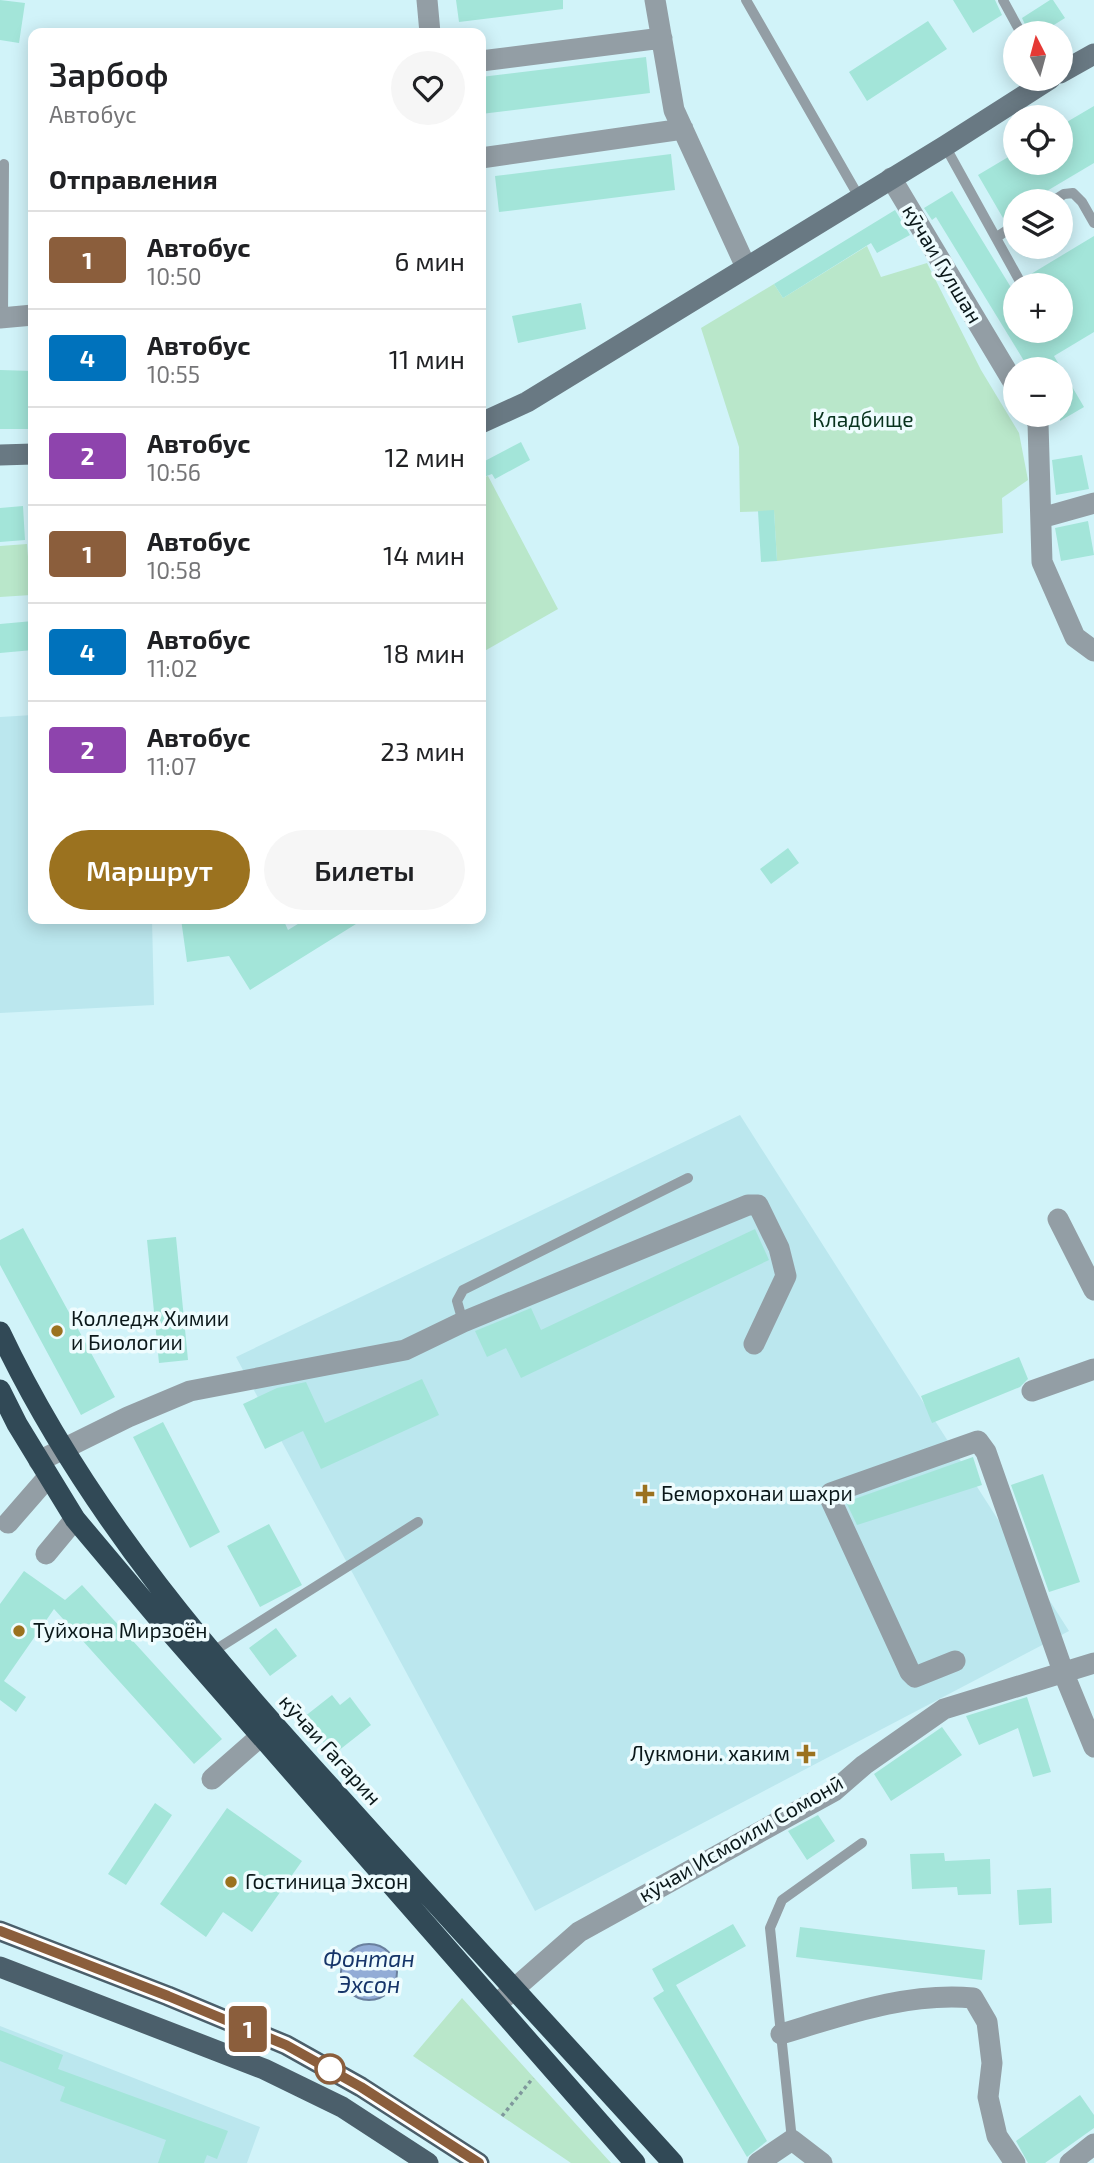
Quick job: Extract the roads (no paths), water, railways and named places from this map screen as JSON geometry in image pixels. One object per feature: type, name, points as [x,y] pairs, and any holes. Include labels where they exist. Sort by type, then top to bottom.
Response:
[{"type":"highway","name":"кӯчаи Гагарин","points":[[0,1332],[62,1449],[105,1516],[212,1652],[292,1746],[673,2163]]},
{"type":"highway","name":"кӯчаи Гагарин","points":[[0,1390],[75,1519],[635,2163]]},
{"type":"main road","points":[[1073,66],[1094,54]]},
{"type":"main road","points":[[486,421],[527,402],[1031,91]]},
{"type":"main road","points":[[0,455],[28,454]]},
{"type":"main road","points":[[0,1931],[286,2045],[361,2087],[479,2163]]},
{"type":"main road","points":[[0,1967],[264,2069],[342,2107],[428,2163]]},
{"type":"street","points":[[427,0],[429,28]]},
{"type":"street","points":[[655,0],[674,110],[747,267]]},
{"type":"street","points":[[486,60],[662,38]]},
{"type":"street","points":[[486,157],[683,129]]},
{"type":"street","name":"кӯчаи Гулшан","points":[[891,178],[1003,365]]},
{"type":"street","points":[[1,318],[28,315]]},
{"type":"street","points":[[1038,427],[1042,562],[1074,637],[1094,651]]},
{"type":"street","points":[[1041,518],[1094,503]]},
{"type":"street","points":[[8,1523],[44,1469],[62,1449],[128,1417],[191,1391],[405,1350],[463,1322],[748,1205],[758,1205],[779,1248],[786,1276],[754,1344]]},
{"type":"street","points":[[1058,1219],[1094,1290]]},
{"type":"street","points":[[1032,1391],[1094,1369]]},
{"type":"street","points":[[955,1661],[915,1677],[910,1672],[830,1498],[831,1493],[978,1441],[986,1452],[1064,1674],[1094,1747]]},
{"type":"street","points":[[46,1554],[75,1519]]},
{"type":"street","name":"кӯчаи Исмоили Сомонӣ","points":[[497,2004],[579,1932],[834,1791],[864,1765],[944,1709],[1094,1663]]},
{"type":"street","points":[[212,1779],[261,1736]]},
{"type":"street","points":[[781,2034],[888,2003],[943,1995],[973,1998],[987,2022],[992,2063],[988,2097],[997,2136],[1015,2163]]},
{"type":"street","points":[[758,2163],[792,2140],[822,2163]]},
{"type":"street","points":[[1070,2163],[1094,2144]]},
{"type":"lane","points":[[746,0],[859,198]]},
{"type":"lane","points":[[1003,0],[1014,21]]},
{"type":"lane","points":[[945,146],[1016,273]]},
{"type":"lane","points":[[1,318],[4,164]]},
{"type":"lane","points":[[1073,193],[1082,202],[1094,223]]},
{"type":"lane","points":[[997,237],[1003,233]]},
{"type":"lane","points":[[463,1322],[457,1301],[463,1290],[688,1178]]},
{"type":"lane","points":[[212,1652],[418,1522]]},
{"type":"lane","points":[[792,2140],[770,1928],[782,1900],[862,1843]]},
{"type":"water","name":"Фонтан Эхсон","points":[[363,1944],[375,1944],[385,1948],[393,1956],[397,1972],[393,1988],[385,1996],[375,2000],[363,2000],[353,1996],[345,1988],[341,1978],[341,1966],[345,1956],[353,1948]]},
{"type":"place","name":"Колледж Химии и Биологии","points":[[57,1331]]},
{"type":"place","name":"Беморхонаи шахри","points":[[645,1494]]},
{"type":"place","name":"Туйхона Мирзоён","points":[[19,1631]]},
{"type":"place","name":"Лукмони. хаким","points":[[806,1754]]},
{"type":"place","name":"Гостиница Эхсон","points":[[231,1882]]},
{"type":"park label","name":"Кладбище","points":[[863,420]]}]
